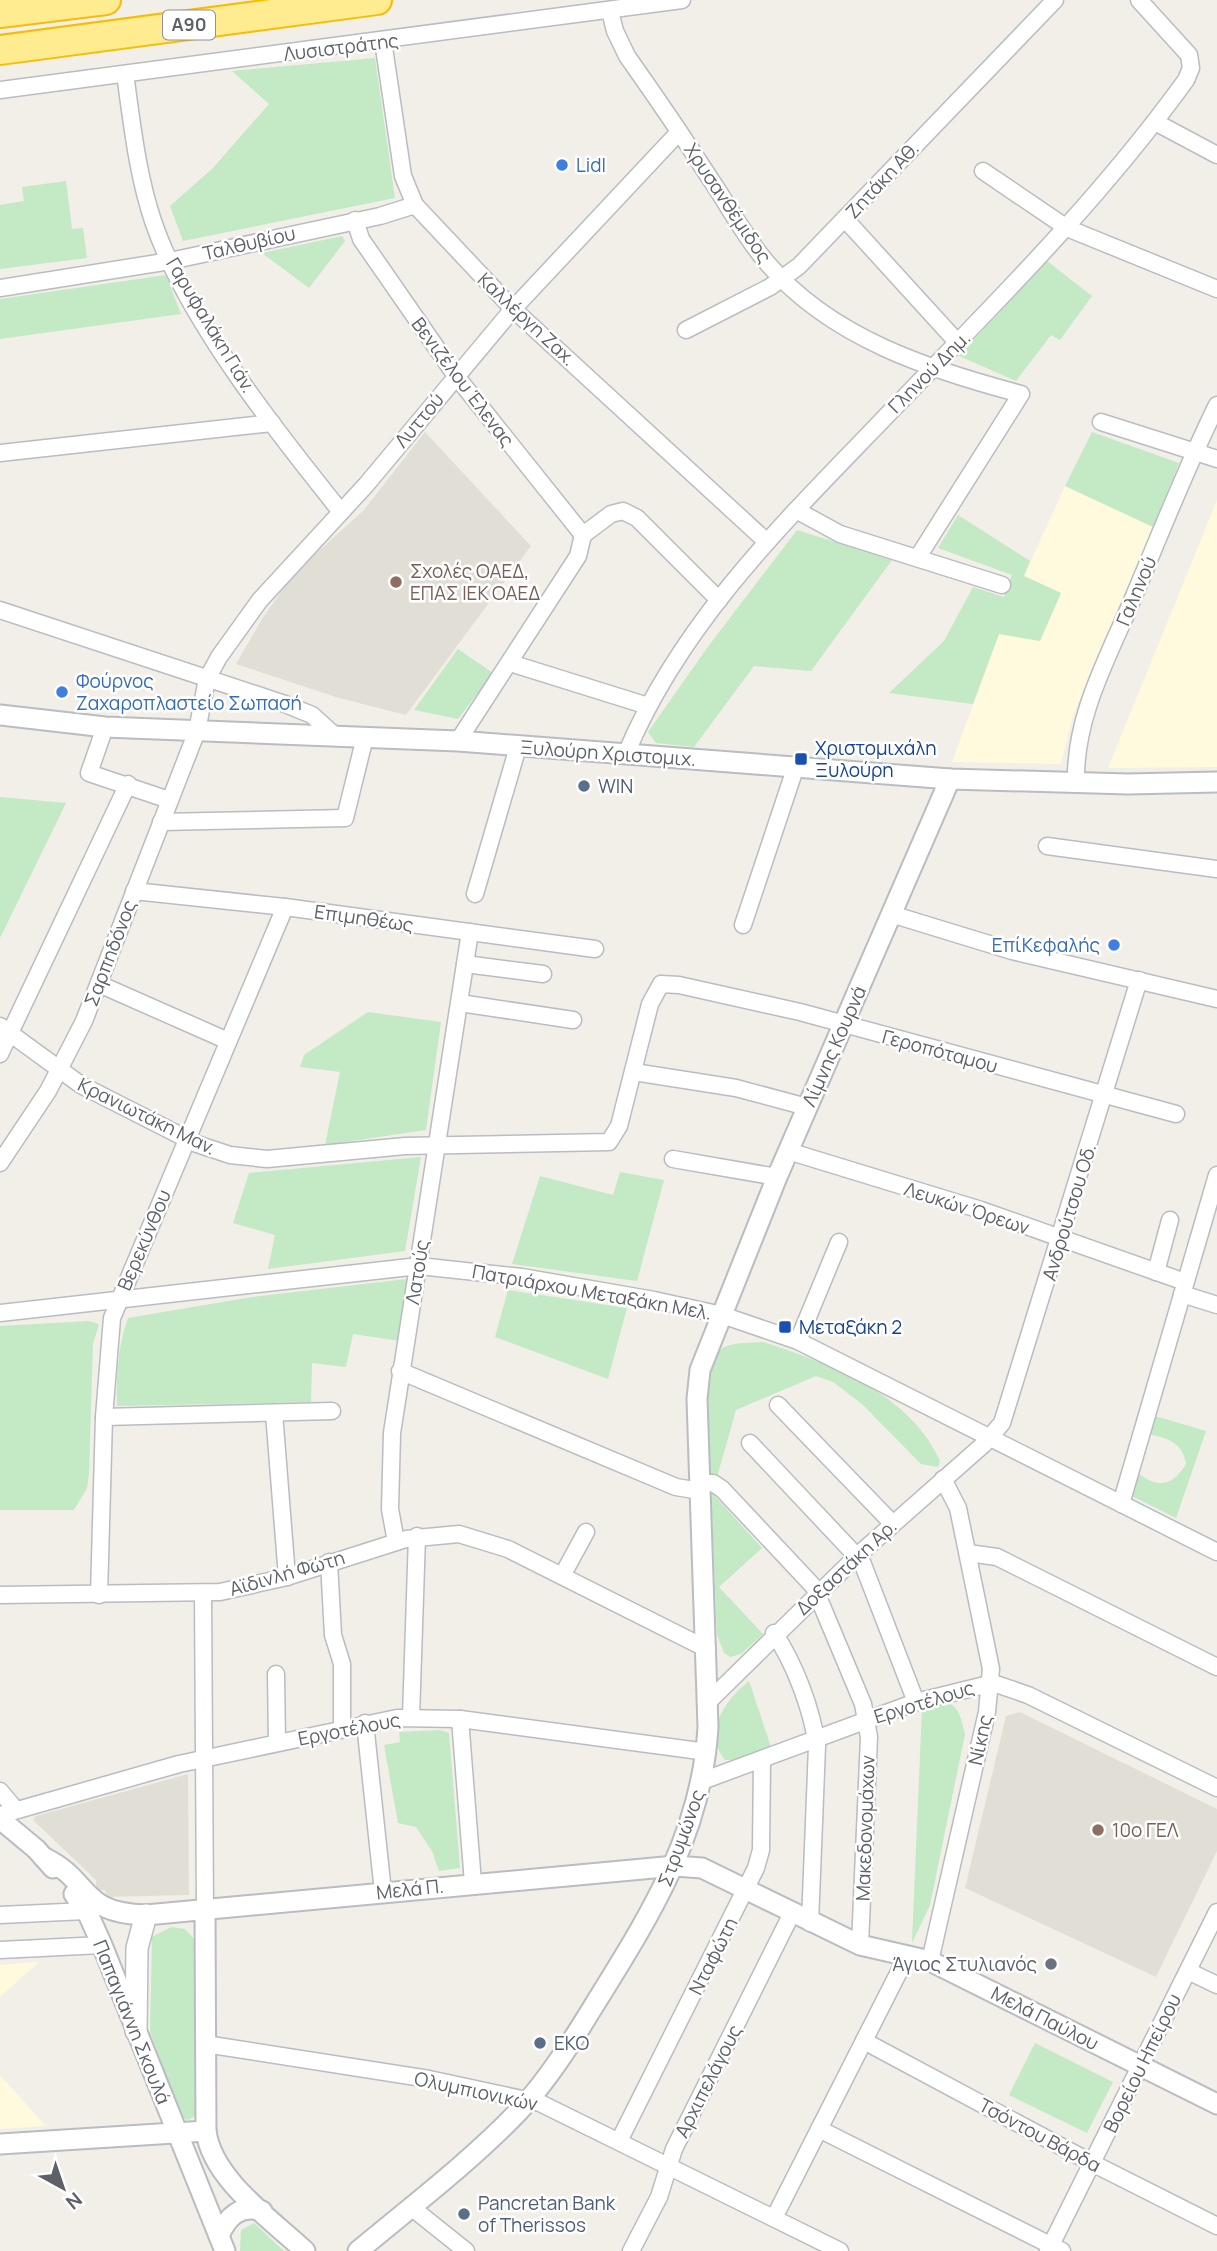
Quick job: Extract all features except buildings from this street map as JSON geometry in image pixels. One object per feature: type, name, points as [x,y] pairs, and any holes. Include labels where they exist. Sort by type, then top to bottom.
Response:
[{"type":"highway","points":[[0,13],[106,0]]},
{"type":"highway","name":"Α90","points":[[0,50],[377,0]]},
{"type":"main road","points":[[136,2031],[137,1948],[146,1915]]},
{"type":"street","name":"Λυσιστράτης","points":[[0,90],[682,0]]},
{"type":"street","name":"Ζητάκη Αθ.","points":[[685,330],[783,279],[845,219],[1055,0]]},
{"type":"street","name":"Γληνού Δημ.","points":[[626,754],[648,706],[719,600],[767,542],[1067,228],[1155,122],[1186,80],[1191,60],[1139,0]]},
{"type":"street","name":"Χρυσανθέμιδος","points":[[610,11],[620,43],[755,249],[783,279],[818,308],[859,334],[932,368],[1021,394],[918,557]]},
{"type":"street","name":"Καλλέργη Ζαχ.","points":[[383,41],[403,176],[415,205],[513,309],[767,542]]},
{"type":"street","name":"Γαρυφαλάκη Γιάν.","points":[[125,74],[141,177],[154,223],[170,261],[201,317],[272,423],[341,512]]},
{"type":"street","points":[[1155,122],[1217,155]]},
{"type":"street","name":"Λυττού","points":[[197,732],[207,679],[219,657],[260,600],[341,512],[513,309],[680,132]]},
{"type":"street","points":[[984,171],[1067,228],[1217,289]]},
{"type":"street","name":"Ταλθυβίου","points":[[0,288],[170,261],[415,205]]},
{"type":"street","points":[[845,219],[958,343]]},
{"type":"street","name":"Βενιζέλου Έλενας","points":[[355,220],[361,239],[456,376],[583,535]]},
{"type":"street","name":"Γαληνού","points":[[1076,783],[1077,749],[1087,709],[1195,451],[1217,405]]},
{"type":"street","points":[[1101,422],[1217,458]]},
{"type":"street","points":[[0,453],[272,423]]},
{"type":"street","points":[[796,510],[840,534],[1002,585]]},
{"type":"street","points":[[458,741],[578,556],[583,535],[611,514],[629,513],[719,600]]},
{"type":"street","points":[[0,610],[312,715],[333,734]]},
{"type":"street","points":[[510,663],[648,706]]},
{"type":"street","name":"Ξυλούρη Χριστομιχ.","points":[[0,715],[105,727],[458,741],[950,779],[1076,783],[1217,782]]},
{"type":"street","points":[[105,727],[89,773],[169,800]]},
{"type":"street","name":"Σαρπηδόνος","points":[[0,1163],[60,1070],[99,984],[197,732]]},
{"type":"street","points":[[161,822],[345,818],[365,737]]},
{"type":"street","points":[[475,894],[518,747]]},
{"type":"street","points":[[743,925],[795,769]]},
{"type":"street","name":"Λίμνης Κουρνά","points":[[722,1315],[788,1151],[950,779]]},
{"type":"street","points":[[0,1054],[6,1029],[128,784]]},
{"type":"street","points":[[1047,846],[1217,869]]},
{"type":"street","name":"Επιμηθέως","points":[[134,891],[285,907],[594,949]]},
{"type":"street","name":"Βερεκύνθου","points":[[99,1595],[109,1330],[118,1301],[285,907]]},
{"type":"street","points":[[891,914],[1012,951],[1217,999]]},
{"type":"street","name":"Λατούς","points":[[396,1542],[390,1485],[392,1433],[470,932]]},
{"type":"street","points":[[466,964],[543,974]]},
{"type":"street","name":"Ανδρούτσου Οδ.","points":[[990,1439],[1008,1407],[1139,980]]},
{"type":"street","points":[[99,984],[228,1041]]},
{"type":"street","name":"Γεροπόταμου","points":[[634,1072],[650,1004],[661,984],[679,985],[843,1024],[1176,1114]]},
{"type":"street","points":[[460,1003],[573,1020]]},
{"type":"street","name":"Κρανιωτάκη Μαν.","points":[[6,1029],[81,1085],[217,1152],[256,1158],[436,1145],[609,1142],[616,1135],[634,1072]]},
{"type":"street","points":[[634,1072],[736,1088],[807,1107]]},
{"type":"street","name":"Λευκών Όρεων","points":[[788,1151],[981,1210],[1156,1272],[1217,1305]]},
{"type":"street","points":[[673,1159],[777,1177]]},
{"type":"street","points":[[1121,1504],[1217,1175]]},
{"type":"street","points":[[1156,1272],[1170,1220]]},
{"type":"street","points":[[798,1341],[839,1242]]},
{"type":"street","name":"Πατριάρχου Μεταξάκη Μελ.","points":[[0,1313],[419,1266],[522,1278],[722,1315],[798,1341],[1217,1552]]},
{"type":"street","name":"Στρυμώνος","points":[[358,2251],[411,2207],[528,2100],[581,2027],[631,1946],[675,1866],[702,1781],[707,1752],[709,1700],[699,1487],[698,1380],[722,1315]]},
{"type":"street","name":"Μακεδονομάχων","points":[[400,1371],[676,1487],[699,1487],[713,1483],[722,1489],[810,1581],[867,1720],[869,1755],[860,1944]]},
{"type":"street","points":[[778,1405],[893,1524]]},
{"type":"street","points":[[104,1418],[332,1411]]},
{"type":"street","points":[[274,1413],[286,1577]]},
{"type":"street","name":"Δοξαστάκη Αρ.","points":[[709,1700],[774,1633],[990,1439]]},
{"type":"street","points":[[750,1443],[865,1567],[916,1702]]},
{"type":"street","name":"Νίκης","points":[[930,1961],[987,1712],[990,1683],[990,1657],[958,1508],[943,1479]]},
{"type":"street","points":[[562,1576],[586,1532]]},
{"type":"street","name":"Αϊδινλή Φώτη","points":[[0,1595],[203,1593],[286,1577],[417,1536],[459,1535],[488,1541],[706,1649]]},
{"type":"street","points":[[411,1717],[417,1536]]},
{"type":"street","points":[[968,1553],[996,1557],[1217,1667]]},
{"type":"street","points":[[329,1562],[333,1635],[342,1664],[342,1727]]},
{"type":"street","points":[[203,1593],[206,2131],[210,2153],[219,2168],[305,2251]]},
{"type":"street","points":[[774,1633],[786,1654],[816,1739],[810,1923]]},
{"type":"street","points":[[276,1674],[277,1743]]},
{"type":"street","name":"Εργοτέλους","points":[[702,1781],[916,1702],[990,1683],[1004,1684],[1028,1695],[1217,1788]]},
{"type":"street","name":"Εργοτέλους","points":[[5,1815],[204,1758],[342,1727],[411,1717],[460,1719],[707,1752]]},
{"type":"street","points":[[460,1719],[473,1883]]},
{"type":"street","points":[[365,1723],[383,1892]]},
{"type":"street","name":"Νταφώτη","points":[[619,2141],[747,1889],[760,1857],[762,1760]]},
{"type":"street","points":[[0,1791],[5,1815]]},
{"type":"street","name":"Παπαγιάννη Σκουλά","points":[[5,1815],[45,1858],[86,1911],[222,2247]]},
{"type":"street","name":"Μελά Π.","points":[[45,1858],[64,1872],[98,1906],[120,1913],[146,1915],[675,1866]]},
{"type":"street","name":"Μελά Παύλου","points":[[675,1866],[702,1868],[810,1923],[860,1944],[930,1961],[1217,2105]]},
{"type":"street","points":[[0,1915],[86,1911]]},
{"type":"street","name":"Βορείου Ηπείρου","points":[[1053,2249],[1092,2163],[1217,1912]]},
{"type":"street","name":"Αρχιπελάγους","points":[[631,2251],[659,2197],[674,2149],[792,1913]]},
{"type":"street","points":[[0,1950],[102,1945]]},
{"type":"street","points":[[774,2218],[907,1956]]},
{"type":"street","points":[[1188,1971],[1217,1985]]},
{"type":"street","name":"Τσόντου Βάρδα","points":[[864,2041],[1092,2163],[1217,2226]]},
{"type":"street","name":"Ολυμπιονικών","points":[[205,2044],[438,2081],[528,2100],[556,2109],[841,2251]]},
{"type":"street","points":[[819,2129],[1053,2249]]},
{"type":"street","points":[[0,2144],[177,2135],[206,2131]]},
{"type":"street","points":[[411,2207],[466,2251]]},
{"type":"street","points":[[222,2247],[233,2214],[246,2209],[262,2211]]},
{"type":"shaded area","name":"Σχολές ΟΑΕΔ, ΕΠΑΣ ΙΕΚ ΟΑΕΔ","points":[[425,432],[531,546],[406,715],[339,698],[236,664],[262,619],[294,573],[363,511]]},
{"type":"shaded area","points":[[1065,486],[1153,527],[1073,716],[1061,764],[952,762],[999,634],[1061,593],[1024,576]]},
{"type":"shaded area","points":[[1217,500],[1217,767],[1108,768]]},
{"type":"shaded area","name":"10ο ΓΕΛ","points":[[1020,1712],[1217,1809],[1217,1851],[1156,1977],[965,1888],[1006,1716]]},
{"type":"shaded area","points":[[188,1774],[189,1895],[106,1897],[105,1890],[96,1890],[96,1880],[33,1820],[36,1816]]},
{"type":"shaded area","points":[[39,1962],[0,1997],[0,1965]]},
{"type":"shaded area","points":[[0,2075],[46,2126],[0,2129]]},
{"type":"green space","points":[[375,58],[395,198],[183,241],[170,206],[213,168],[269,104],[232,71]]},
{"type":"green space","points":[[66,181],[72,229],[83,228],[87,258],[0,269],[0,205],[24,201],[22,187]]},
{"type":"green space","points":[[342,236],[345,241],[309,288],[262,253]]},
{"type":"green space","points":[[1047,261],[1092,296],[1060,340],[1051,335],[1016,381],[959,356]]},
{"type":"green space","points":[[166,275],[181,314],[0,339],[0,299]]},
{"type":"green space","points":[[1092,432],[1179,463],[1153,527],[1065,486]]},
{"type":"green space","points":[[958,515],[1030,561],[1024,576],[1061,593],[1040,641],[999,634],[973,704],[889,693],[944,641],[973,587],[1004,597],[1012,575],[938,548]]},
{"type":"green space","points":[[797,530],[892,560],[811,671],[754,666],[694,747],[656,743],[648,732],[707,648]]},
{"type":"green space","points":[[458,649],[493,673],[458,719],[414,710]]},
{"type":"green space","points":[[0,797],[66,803],[0,938]]},
{"type":"green space","points":[[368,1012],[441,1022],[426,1130],[325,1145],[340,1072],[300,1067],[304,1055]]},
{"type":"green space","points":[[421,1157],[405,1251],[268,1269],[275,1235],[233,1223],[249,1173]]},
{"type":"green space","points":[[620,1172],[664,1180],[637,1281],[512,1264],[540,1176],[613,1195]]},
{"type":"green space","points":[[407,1279],[400,1341],[353,1334],[346,1367],[312,1363],[311,1402],[117,1406],[118,1361],[128,1318],[252,1297]]},
{"type":"green space","points":[[508,1290],[627,1308],[608,1379],[495,1337]]},
{"type":"green space","points":[[89,1321],[99,1324],[93,1344],[87,1488],[74,1510],[0,1510],[0,1326]]},
{"type":"green space","points":[[763,1342],[840,1371],[888,1399],[909,1417],[926,1437],[940,1461],[938,1467],[921,1464],[862,1404],[833,1382],[816,1376],[736,1410],[717,1477],[709,1476],[706,1373],[721,1349],[735,1344]]},
{"type":"green space","points":[[1155,1416],[1206,1431],[1176,1518],[1132,1496],[1138,1473],[1152,1481],[1165,1483],[1176,1477],[1186,1464],[1178,1446],[1162,1437],[1148,1434]]},
{"type":"green space","points":[[711,1492],[762,1548],[719,1587],[763,1634],[741,1654],[730,1657],[724,1653],[717,1635]]},
{"type":"green space","points":[[749,1681],[772,1750],[737,1760],[725,1760],[718,1749],[716,1727],[732,1697]]},
{"type":"green space","points":[[945,1701],[957,1710],[965,1734],[930,1905],[912,1943],[922,1707]]},
{"type":"green space","points":[[440,1730],[449,1733],[460,1868],[439,1871],[432,1851],[416,1827],[398,1823],[384,1745],[400,1742],[399,1732]]},
{"type":"green space","points":[[171,1927],[185,1929],[196,1941],[197,2115],[188,2120],[182,2118],[150,2032],[152,1937]]},
{"type":"green space","points":[[1035,2043],[1113,2082],[1087,2133],[1009,2095]]},
{"type":"green space","points":[[254,2223],[284,2251],[240,2251],[241,2230]]},
{"type":"place","name":"Lidl","points":[[562,165]]},
{"type":"place","name":"Σχολές ΟΑΕΔ, ΕΠΑΣ ΙΕΚ ΟΑΕΔ","points":[[396,582]]},
{"type":"place","name":"Φούρνος Ζαχαροπλαστείο Σωπασή","points":[[62,692]]},
{"type":"place","name":"Χριστομιχάλη Ξυλούρη","points":[[801,759]]},
{"type":"place","name":"WIN","points":[[584,786]]},
{"type":"place","name":"ΕπίΚεφαλής","points":[[1114,945]]},
{"type":"place","name":"Μεταξάκη 2","points":[[785,1327]]},
{"type":"place","name":"10ο ΓΕΛ","points":[[1098,1830]]},
{"type":"place","name":"Άγιος Στυλιανός","points":[[1051,1964]]},
{"type":"place","name":"EKO","points":[[540,2043]]},
{"type":"place","name":"Pancretan Bank of Therissos","points":[[464,2214]]}]
